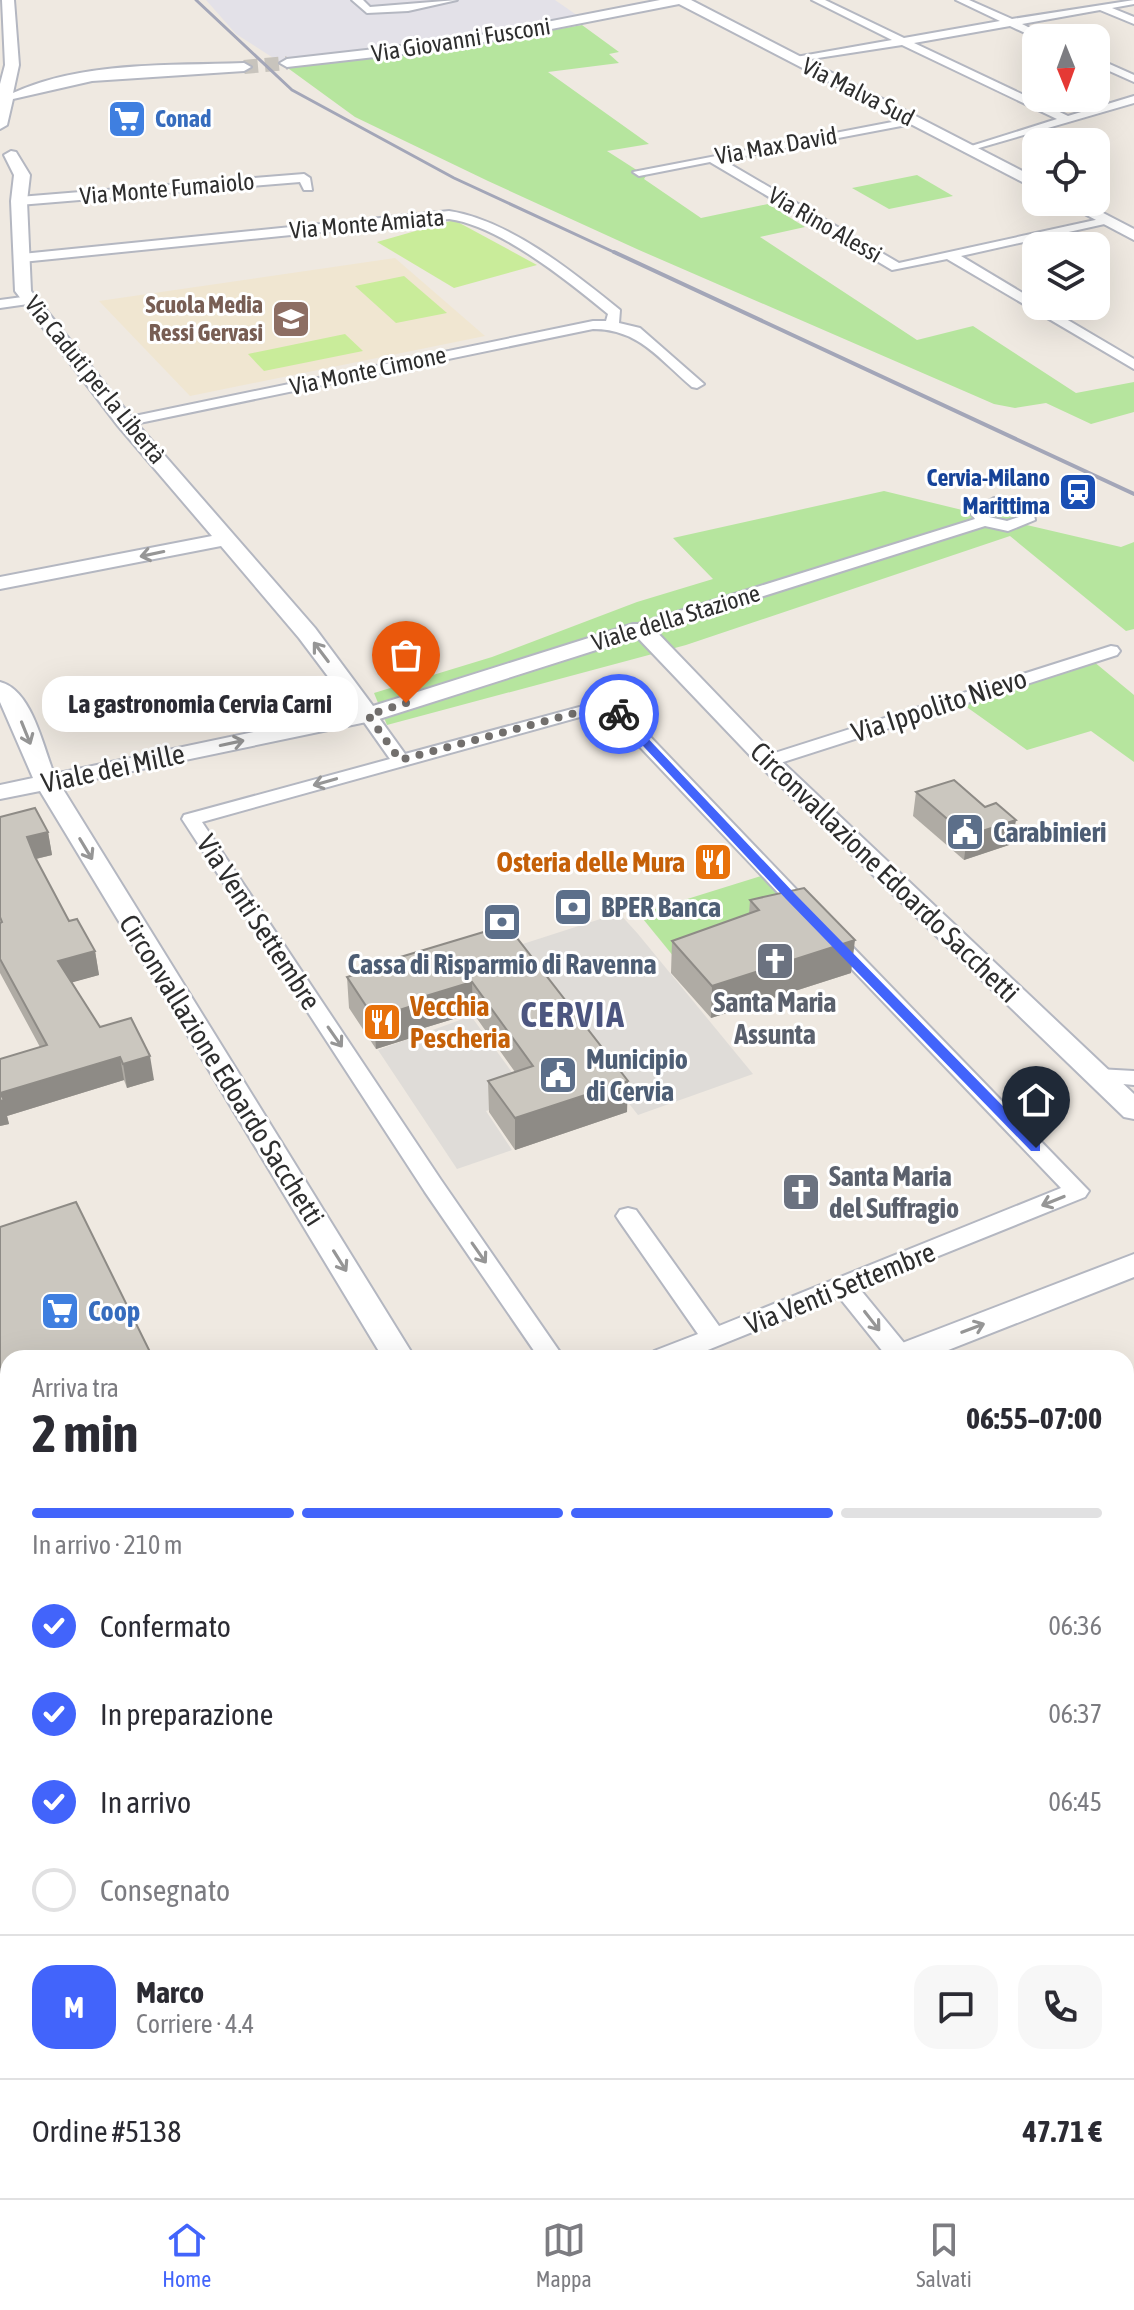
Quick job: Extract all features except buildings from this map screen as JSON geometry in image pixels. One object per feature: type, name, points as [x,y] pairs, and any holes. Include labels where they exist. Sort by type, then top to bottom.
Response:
[{"type":"street","name":"Via Caduti per la Libertà","points":[[8,0],[14,82],[9,143],[22,175],[19,199],[23,291],[125,422],[307,633],[368,715]]},
{"type":"street","points":[[357,0],[367,10],[387,11],[452,0]]},
{"type":"street","name":"Via Malva Sud","points":[[681,0],[1022,177]]},
{"type":"street","name":"Via Giovanni Fusconi","points":[[287,63],[454,44],[681,0]]},
{"type":"street","points":[[817,0],[1065,119]]},
{"type":"street","points":[[961,0],[1022,27]]},
{"type":"street","points":[[1086,0],[1134,21]]},
{"type":"street","points":[[796,60],[1134,1]]},
{"type":"street","points":[[14,82],[244,67]]},
{"type":"street","points":[[1110,68],[1134,79]]},
{"type":"street","points":[[14,82],[29,88],[74,79]]},
{"type":"street","name":"Via Caduti per la Libertà","points":[[0,125],[14,82]]},
{"type":"street","points":[[969,150],[1134,99]]},
{"type":"street","name":"Via Max David","points":[[639,172],[913,121]]},
{"type":"street","name":"Via Rino Alessi","points":[[711,158],[897,267],[949,255]]},
{"type":"street","points":[[0,169],[11,176],[19,199]]},
{"type":"street","name":"Via Monte Fumaiolo","points":[[19,199],[304,178],[308,187]]},
{"type":"street","name":"Via Monte Amiata","points":[[22,258],[449,215],[470,218],[558,266],[615,313],[612,325]]},
{"type":"street","points":[[1097,216],[1134,235]]},
{"type":"street","points":[[949,255],[1105,220]]},
{"type":"street","points":[[949,255],[1134,365]]},
{"type":"street","points":[[0,304],[30,300]]},
{"type":"street","name":"Via Monte Cimone","points":[[125,422],[593,325],[612,325]]},
{"type":"street","points":[[612,325],[635,331],[697,384]]},
{"type":"street","name":"Viale della Stazione","points":[[368,715],[984,521]]},
{"type":"street","points":[[0,583],[228,539]]},
{"type":"street","name":"Circonvallazione Edoardo Sacchetti","points":[[641,629],[768,761],[1098,1076],[1132,1098]]},
{"type":"street","name":"Via Ippolito Nievo","points":[[768,761],[1111,651]]},
{"type":"street","name":"Circonvallazione Edoardo Sacchetti","points":[[0,689],[15,705],[46,782],[394,1350]]},
{"type":"street","name":"Via Venti Settembre","points":[[546,1350],[433,1186],[191,819],[609,704],[1077,1191],[685,1350]]},
{"type":"street","points":[[368,715],[400,760]]},
{"type":"street","name":"Viale dei Mille","points":[[0,792],[368,715]]},
{"type":"street","points":[[628,1216],[715,1339]]},
{"type":"street","points":[[917,1350],[1134,1265]]},
{"type":"street","points":[[844,1286],[894,1350]]},
{"type":"shaded area","points":[[206,0],[555,0],[581,18],[386,50],[278,61],[236,34]]},
{"type":"shaded area","name":"Scuola Media Ressi Gervasi","points":[[395,258],[485,336],[190,396],[99,301]]},
{"type":"shaded area","points":[[619,913],[753,1074],[638,1115],[507,949]]},
{"type":"shaded area","points":[[471,1016],[530,1097],[486,1111],[512,1150],[457,1169],[378,1050]]},
{"type":"green space","points":[[582,25],[619,52],[609,54],[619,63],[548,72],[649,144],[607,151],[646,176],[644,179],[701,218],[768,204],[805,227],[760,237],[917,340],[973,326],[1076,393],[1134,382],[1134,412],[1091,424],[1046,403],[1015,408],[994,404],[488,181],[355,117],[285,66],[445,49]]},
{"type":"green space","points":[[917,175],[953,196],[889,209],[852,188]]},
{"type":"green space","points":[[454,220],[537,265],[454,288],[377,242]]},
{"type":"green space","points":[[404,276],[447,313],[396,323],[355,286]]},
{"type":"green space","points":[[345,334],[363,351],[264,371],[248,354]]},
{"type":"green space","points":[[884,491],[991,517],[994,510],[1006,509],[1016,515],[1010,521],[1121,547],[1134,542],[1134,629],[1126,631],[1010,536],[686,645],[387,725],[374,693],[492,657],[637,602],[713,579],[673,538]]},
{"type":"green space","points":[[1093,661],[1134,695],[1134,762],[1091,731],[1027,750],[961,703]]},
{"type":"green space","points":[[761,876],[796,915],[674,957],[639,914]]},
{"type":"tunnel","points":[[244,67],[287,63]]},
{"type":"railway","points":[[196,0],[292,90],[454,178],[618,254]]},
{"type":"railway","points":[[614,252],[1134,494]]},
{"type":"way so far","points":[[406,703],[368,715],[400,760],[609,704],[619,714]]},
{"type":"place","name":"Conad","points":[[127,119]]},
{"type":"place","name":"Scuola Media Ressi Gervasi","points":[[291,319]]},
{"type":"place","name":"Cervia-Milano Marittima","points":[[1078,492]]},
{"type":"place","name":"La gastronomia Cervia Carni","points":[[406,703]]},
{"type":"place","name":"Carabinieri","points":[[965,832]]},
{"type":"place","name":"Osteria delle Mura","points":[[713,862]]},
{"type":"place","name":"BPER Banca","points":[[573,907]]},
{"type":"place","name":"Cassa di Risparmio di Ravenna","points":[[502,922]]},
{"type":"place","name":"Santa Maria Assunta","points":[[775,961]]},
{"type":"place","name":"Vecchia Pescheria","points":[[382,1022]]},
{"type":"place","name":"Municipio di Cervia","points":[[558,1075]]},
{"type":"place","name":"Santa Maria del Suffragio","points":[[801,1192]]},
{"type":"place","name":"Coop","points":[[60,1311]]},
{"type":"district","name":"CERVIA","points":[[573,1014]]},
{"type":"route","points":[[619,714],[1036,1148]]}]
